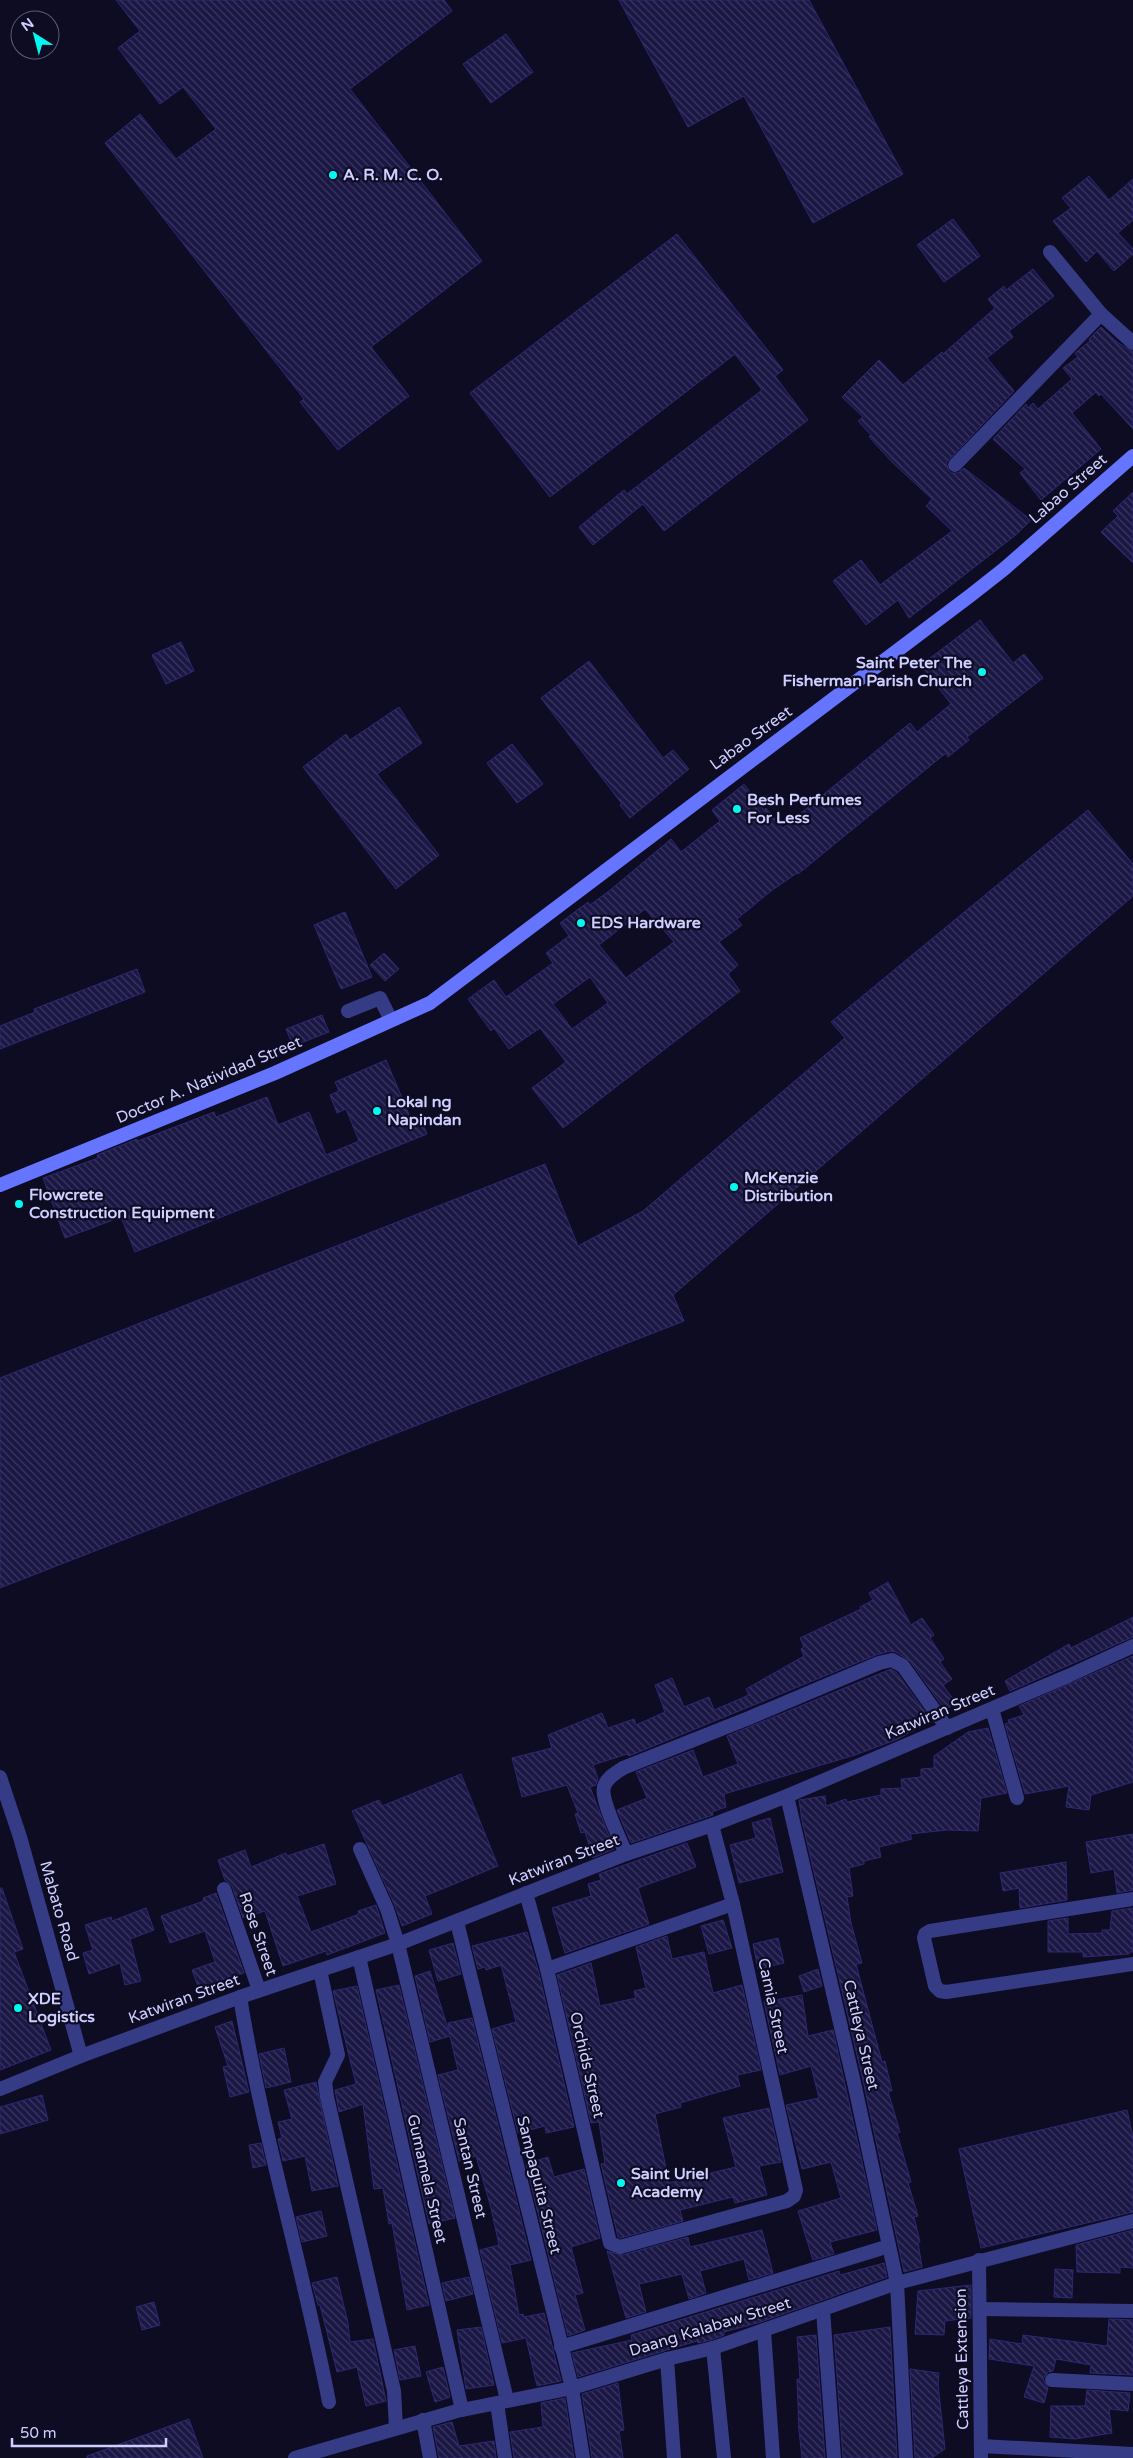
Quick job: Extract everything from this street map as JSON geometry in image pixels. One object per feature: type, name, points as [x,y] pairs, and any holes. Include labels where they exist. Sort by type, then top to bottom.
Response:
[{"type":"main road","name":"Labao Street","points":[[430,1003],[971,595],[1133,456]]},
{"type":"main road","name":"Doctor A. Natividad Street","points":[[0,1185],[257,1080],[430,1003]]},
{"type":"street","points":[[1050,252],[1101,314],[1133,343]]},
{"type":"street","points":[[955,465],[1101,314]]},
{"type":"street","points":[[348,1011],[380,998],[391,1020]]},
{"type":"street","name":"Katwiran Street","points":[[0,2089],[81,2056],[259,1990],[398,1944],[626,1854],[712,1825],[787,1796],[992,1709],[1133,1646]]},
{"type":"street","points":[[626,1854],[603,1793],[606,1782],[615,1773],[623,1768],[749,1718],[879,1663],[892,1660],[900,1664],[947,1728]]},
{"type":"street","points":[[992,1709],[1016,1798]]},
{"type":"street","name":"Mabato Road","points":[[0,1777],[20,1837],[81,2056]]},
{"type":"street","name":"Cattleya Street","points":[[787,1796],[855,2087],[897,2283],[906,2458]]},
{"type":"street","name":"Camia Street","points":[[613,2245],[620,2247],[780,2203],[794,2196],[796,2190],[733,1904],[712,1825]]},
{"type":"street","name":"Santan Street","points":[[360,1849],[387,1909],[398,1944],[502,2401],[505,2458]]},
{"type":"street","name":"Rose Street","points":[[224,1890],[259,1990]]},
{"type":"street","name":"Orchids Street","points":[[526,1893],[547,1969],[609,2239],[613,2245]]},
{"type":"street","points":[[1133,1899],[930,1931],[925,1934],[924,1938],[935,1986],[940,1991],[946,1992],[1133,1964]]},
{"type":"street","points":[[547,1969],[733,1904]]},
{"type":"street","name":"Sampaguita Street","points":[[456,1922],[572,2388],[584,2458]]},
{"type":"street","name":"Gumamela Street","points":[[359,1957],[462,2410]]},
{"type":"street","points":[[320,1970],[338,2055],[325,2082],[327,2097],[394,2390],[396,2428]]},
{"type":"street","points":[[240,1997],[268,2131],[315,2329],[329,2402]]},
{"type":"street","name":"Daang Kalabaw Street","points":[[295,2458],[462,2410],[572,2388],[667,2359],[713,2348],[897,2283],[1133,2221]]},
{"type":"street","points":[[561,2346],[889,2246]]},
{"type":"street","name":"Cattleya Extension","points":[[979,2260],[981,2452]]},
{"type":"street","points":[[980,2309],[1133,2311]]},
{"type":"street","points":[[823,2310],[834,2458]]},
{"type":"street","points":[[764,2330],[773,2458]]},
{"type":"street","points":[[713,2348],[724,2458]]},
{"type":"street","points":[[667,2359],[674,2458]]},
{"type":"street","points":[[1052,2380],[1133,2384]]},
{"type":"street","points":[[423,2420],[430,2458]]},
{"type":"street","points":[[981,2452],[1133,2454]]},
{"type":"building","name":"A. R. M. C. O.","points":[[116,0],[444,0],[452,11],[350,89],[482,261],[371,347],[409,396],[338,450],[300,402],[304,399],[105,143],[140,114],[176,159],[216,129],[183,87],[160,104],[118,48],[140,31]]},
{"type":"building","points":[[619,0],[809,0],[903,174],[813,223],[744,96],[688,127]]},
{"type":"building","points":[[506,34],[533,72],[491,103],[463,64]]},
{"type":"building","points":[[1089,176],[1109,200],[1133,179],[1133,220],[1118,233],[1133,249],[1133,254],[1114,271],[1097,251],[1086,262],[1053,221],[1071,208],[1062,198]]},
{"type":"building","points":[[953,219],[980,256],[944,282],[917,245]]},
{"type":"building","points":[[677,234],[783,370],[775,376],[808,420],[664,531],[643,504],[593,545],[579,527],[624,490],[627,494],[762,390],[735,354],[550,497],[470,393]]},
{"type":"building","points":[[1033,269],[1054,296],[1009,331],[1013,337],[987,358],[1014,391],[946,463],[949,471],[952,473],[958,473],[964,468],[1031,520],[1017,534],[909,618],[898,600],[866,625],[833,581],[861,560],[880,585],[952,531],[926,506],[932,499],[892,462],[869,437],[871,435],[858,421],[863,417],[842,397],[879,360],[903,385],[942,352],[943,354],[995,308],[988,299],[1004,286],[1006,290]]},
{"type":"building","points":[[1101,327],[1117,342],[1133,352],[1133,429],[1101,394],[1099,396],[1096,392],[1072,413],[1101,449],[1041,500],[1020,473],[1025,469],[993,439],[1026,404],[1028,408],[1033,403],[1038,409],[1072,379],[1063,368],[1078,357],[1075,353],[1090,341],[1089,339]]},
{"type":"building","points":[[1133,492],[1133,563],[1101,532],[1118,516],[1113,511]]},
{"type":"building","points":[[980,620],[1013,663],[1024,654],[1043,678],[967,737],[969,740],[948,757],[946,753],[798,874],[771,891],[737,919],[742,925],[719,942],[738,965],[728,974],[740,991],[563,1128],[532,1088],[566,1062],[540,1028],[509,1049],[494,1028],[491,1031],[468,999],[494,980],[506,997],[553,963],[546,953],[569,936],[560,923],[588,902],[590,905],[609,891],[671,839],[681,852],[720,821],[712,810],[744,784],[764,810],[766,808],[783,828],[910,723],[917,732],[951,704],[921,665]],"holes":[[[645,909],[674,942],[626,978],[599,945]],[[590,977],[608,1003],[572,1029],[553,1004]]]},
{"type":"building","points":[[181,642],[194,671],[166,684],[152,655]]},
{"type":"building","points":[[589,661],[663,758],[673,750],[689,769],[630,818],[620,805],[622,804],[541,698]]},
{"type":"building","points":[[399,707],[422,743],[377,774],[439,855],[396,889],[303,767],[346,734],[350,740]]},
{"type":"building","points":[[512,744],[543,784],[517,803],[487,763]]},
{"type":"building","name":"McKenzie Distribution","points":[[1088,810],[1133,864],[1133,896],[673,1295],[684,1321],[0,1588],[0,1378],[545,1164],[578,1246],[643,1211],[845,1038],[831,1022]]},
{"type":"building","points":[[345,912],[372,977],[341,989],[314,925]]},
{"type":"building","points":[[384,953],[399,969],[385,981],[370,965]]},
{"type":"building","points":[[137,969],[145,992],[0,1049],[0,1026],[35,1012],[34,1009]]},
{"type":"building","points":[[322,1015],[329,1032],[293,1046],[286,1029]]},
{"type":"building","points":[[386,1060],[411,1119],[420,1116],[427,1134],[135,1252],[121,1217],[65,1238],[43,1178],[98,1158],[97,1155],[137,1139],[138,1141],[214,1112],[216,1117],[267,1097],[278,1125],[309,1112],[326,1155],[359,1141],[346,1109],[337,1113],[330,1095],[339,1091],[335,1082]]},
{"type":"building","points":[[888,1582],[911,1625],[922,1618],[934,1635],[930,1638],[944,1659],[940,1662],[952,1679],[943,1685],[956,1703],[945,1710],[910,1661],[896,1652],[890,1651],[876,1655],[629,1756],[627,1754],[593,1765],[598,1778],[596,1785],[590,1787],[614,1849],[593,1858],[585,1832],[581,1833],[575,1814],[578,1813],[567,1785],[522,1797],[512,1758],[552,1748],[548,1735],[602,1713],[608,1728],[634,1719],[636,1725],[665,1712],[655,1685],[672,1678],[684,1707],[709,1697],[714,1710],[749,1695],[746,1689],[804,1656],[801,1649],[804,1647],[800,1638],[861,1609],[860,1607],[873,1600],[869,1593]]},
{"type":"building","points":[[1133,1617],[1133,1637],[1010,1691],[1005,1681],[1069,1644],[1071,1648]]},
{"type":"building","points":[[1133,1656],[1133,1782],[1091,1795],[1089,1810],[1066,1807],[1069,1786],[1025,1794],[1005,1724],[1009,1723],[1008,1720],[1024,1715],[1019,1706]]},
{"type":"building","points":[[891,1669],[897,1673],[931,1720],[898,1739],[855,1755],[724,1794],[726,1807],[712,1812],[713,1815],[631,1843],[617,1810],[647,1798],[636,1772],[693,1750],[703,1777],[738,1764],[727,1736]]},
{"type":"building","points":[[988,1728],[1007,1793],[981,1798],[978,1831],[947,1830],[910,1834],[912,1839],[879,1847],[881,1857],[864,1861],[864,1864],[849,1868],[853,1896],[847,1897],[851,1923],[862,1963],[856,1964],[882,2062],[885,2061],[892,2091],[888,2091],[900,2132],[897,2133],[911,2182],[908,2183],[918,2216],[914,2217],[920,2242],[918,2242],[922,2267],[904,2272],[864,2085],[802,1821],[799,1800],[825,1796],[826,1806],[846,1799],[847,1802],[881,1795],[881,1789],[902,1788],[901,1779],[921,1777],[921,1769],[934,1768],[934,1756],[968,1732]]},
{"type":"building","points":[[461,1774],[498,1866],[425,1896],[432,1914],[402,1926],[395,1906],[352,1811],[379,1800],[382,1806]]},
{"type":"building","points":[[770,1818],[783,1872],[739,1883],[730,1845],[756,1838],[752,1823]]},
{"type":"building","points":[[1133,1834],[1133,1890],[1117,1893],[1114,1869],[1091,1873],[1086,1842]]},
{"type":"building","points":[[687,1843],[696,1867],[638,1888],[649,1924],[565,1953],[552,1908],[591,1896],[588,1884],[601,1880],[599,1874]]},
{"type":"building","points":[[324,1844],[336,1884],[297,1896],[311,1932],[359,1914],[358,1911],[376,1905],[385,1933],[327,1955],[326,1951],[283,1966],[265,1911],[243,1918],[232,1886],[225,1880],[218,1860],[245,1850],[251,1867],[286,1853],[287,1856]]},
{"type":"building","points":[[1066,1862],[1067,1900],[1020,1908],[1019,1888],[1003,1891],[1000,1873]]},
{"type":"building","name":"XDE Logistics","points":[[0,1888],[2,1888],[23,1949],[14,1952],[51,2050],[0,2070]]},
{"type":"building","points":[[216,1893],[244,1973],[218,1981],[220,1987],[201,1994],[192,1970],[215,1962],[205,1931],[170,1943],[161,1916],[204,1901],[203,1898]]},
{"type":"building","points":[[146,1908],[154,1930],[130,1939],[141,1981],[125,1985],[120,1963],[89,1974],[83,1953],[93,1950],[85,1925],[111,1917],[112,1921]]},
{"type":"building","points":[[1133,1908],[1133,1952],[1129,1952],[1129,1954],[1083,1957],[1083,1952],[1048,1952],[1048,1921],[1068,1918],[1068,1934],[1102,1933],[1102,1930],[1110,1930],[1112,1911]]},
{"type":"building","points":[[723,1920],[732,1948],[709,1954],[701,1926]]},
{"type":"building","points":[[527,1932],[539,1973],[574,2127],[546,2133],[545,2126],[518,2133],[492,2029],[516,2022],[501,1965],[486,1970],[485,1967],[478,1969],[472,1946]]},
{"type":"building","points":[[667,1936],[672,1959],[704,1952],[713,1993],[742,1985],[761,2070],[737,2075],[740,2086],[680,2103],[681,2107],[655,2114],[669,2183],[736,2167],[723,2118],[769,2108],[781,2162],[759,2166],[767,2195],[735,2203],[733,2197],[680,2210],[683,2221],[621,2238],[618,2237],[601,2164],[605,2163],[599,2122],[591,2123],[557,1975],[591,1963],[600,2006],[636,1998],[634,1991],[646,1988],[636,1947]]},
{"type":"building","points":[[778,1938],[784,1963],[758,1969],[753,1944]]},
{"type":"building","points":[[453,1943],[461,1974],[438,1981],[429,1950]]},
{"type":"building","points":[[818,1969],[822,1986],[804,1992],[799,1976]]},
{"type":"building","points":[[430,1971],[450,2035],[448,2023],[472,2018],[531,2260],[510,2265],[519,2315],[523,2314],[524,2317],[544,2313],[561,2381],[537,2386],[526,2338],[502,2343],[480,2250],[499,2245],[491,2208],[476,2156],[459,2161],[438,2075],[458,2070],[450,2036],[430,2042],[415,1976]]},
{"type":"building","points":[[399,1985],[455,2218],[429,2224],[376,1990]]},
{"type":"building","points":[[357,1986],[429,2305],[407,2310],[392,2223],[389,2224],[383,2188],[374,2189],[363,2104],[339,2112],[335,2090],[356,2084],[333,1991]]},
{"type":"building","points":[[802,1995],[808,2036],[833,2030],[877,2230],[830,2242],[834,2254],[813,2260],[798,2211],[841,2198],[831,2162],[802,2169],[786,2105],[819,2098],[811,2066],[780,2075],[764,2002]]},
{"type":"building","points":[[232,2021],[249,2092],[230,2097],[223,2067],[228,2066],[215,2027]]},
{"type":"building","points":[[284,2048],[291,2082],[266,2088],[259,2054]]},
{"type":"building","points":[[316,2082],[338,2186],[312,2191],[305,2156],[283,2161],[278,2139],[282,2138],[278,2122],[292,2119],[284,2090]]},
{"type":"building","points":[[42,2095],[48,2120],[0,2134],[0,2107]]},
{"type":"building","points":[[1127,2110],[1133,2137],[1133,2212],[981,2248],[959,2149]]},
{"type":"building","points":[[261,2143],[266,2165],[253,2168],[249,2145]]},
{"type":"building","points":[[548,2157],[554,2177],[584,2169],[600,2238],[571,2247],[583,2293],[575,2295],[585,2330],[568,2336],[526,2164]]},
{"type":"building","points":[[321,2211],[327,2236],[302,2242],[296,2217]]},
{"type":"building","points":[[762,2230],[773,2273],[749,2280],[744,2259],[700,2271],[706,2293],[689,2299],[682,2274],[639,2284],[646,2312],[626,2318],[607,2251],[622,2255],[688,2237],[690,2247]]},
{"type":"building","points":[[1133,2230],[1133,2268],[1120,2267],[1120,2273],[1077,2272],[1076,2245]]},
{"type":"building","points":[[884,2263],[887,2277],[761,2322],[724,2332],[724,2335],[711,2340],[698,2343],[697,2341],[578,2377],[572,2353],[632,2340],[631,2335],[839,2271],[840,2275]]},
{"type":"building","points":[[1055,2269],[1073,2270],[1072,2298],[1054,2297]]},
{"type":"building","points":[[337,2277],[348,2323],[350,2342],[373,2339],[386,2401],[366,2406],[357,2367],[337,2372],[320,2305],[318,2305],[312,2283]]},
{"type":"building","points":[[469,2277],[473,2294],[446,2301],[442,2283]]},
{"type":"building","points":[[971,2285],[971,2318],[945,2321],[944,2335],[915,2334],[918,2291]]},
{"type":"building","points":[[154,2302],[160,2325],[142,2330],[136,2307]]},
{"type":"building","points":[[1109,2319],[1133,2320],[1133,2375],[1090,2373],[1091,2365],[1056,2359],[1053,2371],[1048,2372],[1043,2379],[1048,2388],[1044,2403],[1024,2397],[1034,2366],[989,2359],[990,2339],[1022,2344],[1023,2335],[1107,2346]]},
{"type":"building","points":[[481,2327],[494,2385],[466,2389],[457,2330]]},
{"type":"building","points":[[890,2327],[897,2458],[843,2458],[834,2335]]},
{"type":"building","points":[[816,2335],[825,2458],[802,2458],[799,2431],[797,2379],[800,2379],[797,2337]]},
{"type":"building","points":[[415,2346],[421,2376],[400,2380],[394,2350]]},
{"type":"building","points":[[443,2367],[450,2397],[435,2402],[426,2372]]},
{"type":"building","points":[[910,2369],[939,2373],[938,2384],[945,2449],[932,2458],[915,2458]]},
{"type":"building","points":[[618,2383],[624,2430],[619,2431],[623,2458],[592,2458],[582,2394]]},
{"type":"building","points":[[1087,2390],[1130,2393],[1128,2411],[1109,2409],[1112,2433],[1075,2439],[1050,2437],[1051,2406],[1085,2406]]},
{"type":"building","points":[[565,2398],[574,2458],[514,2458],[510,2432],[543,2427],[541,2403]]},
{"type":"building","points":[[189,2419],[203,2458],[87,2458],[87,2456]]},
{"type":"building","points":[[452,2422],[459,2446],[494,2441],[496,2458],[439,2458],[433,2427]]},
{"type":"place","name":"A. R. M. C. O.","points":[[333,175]]},
{"type":"place","name":"Saint Peter The Fisherman Parish Church","points":[[982,672]]},
{"type":"place","name":"Besh Perfumes For Less","points":[[737,809]]},
{"type":"place","name":"EDS Hardware","points":[[581,923]]},
{"type":"place","name":"Lokal ng Napindan","points":[[377,1111]]},
{"type":"place","name":"McKenzie Distribution","points":[[734,1187]]},
{"type":"place","name":"Flowcrete Construction Equipment","points":[[19,1204]]},
{"type":"place","name":"XDE Logistics","points":[[18,2008]]},
{"type":"place","name":"Saint Uriel Academy","points":[[621,2183]]}]
